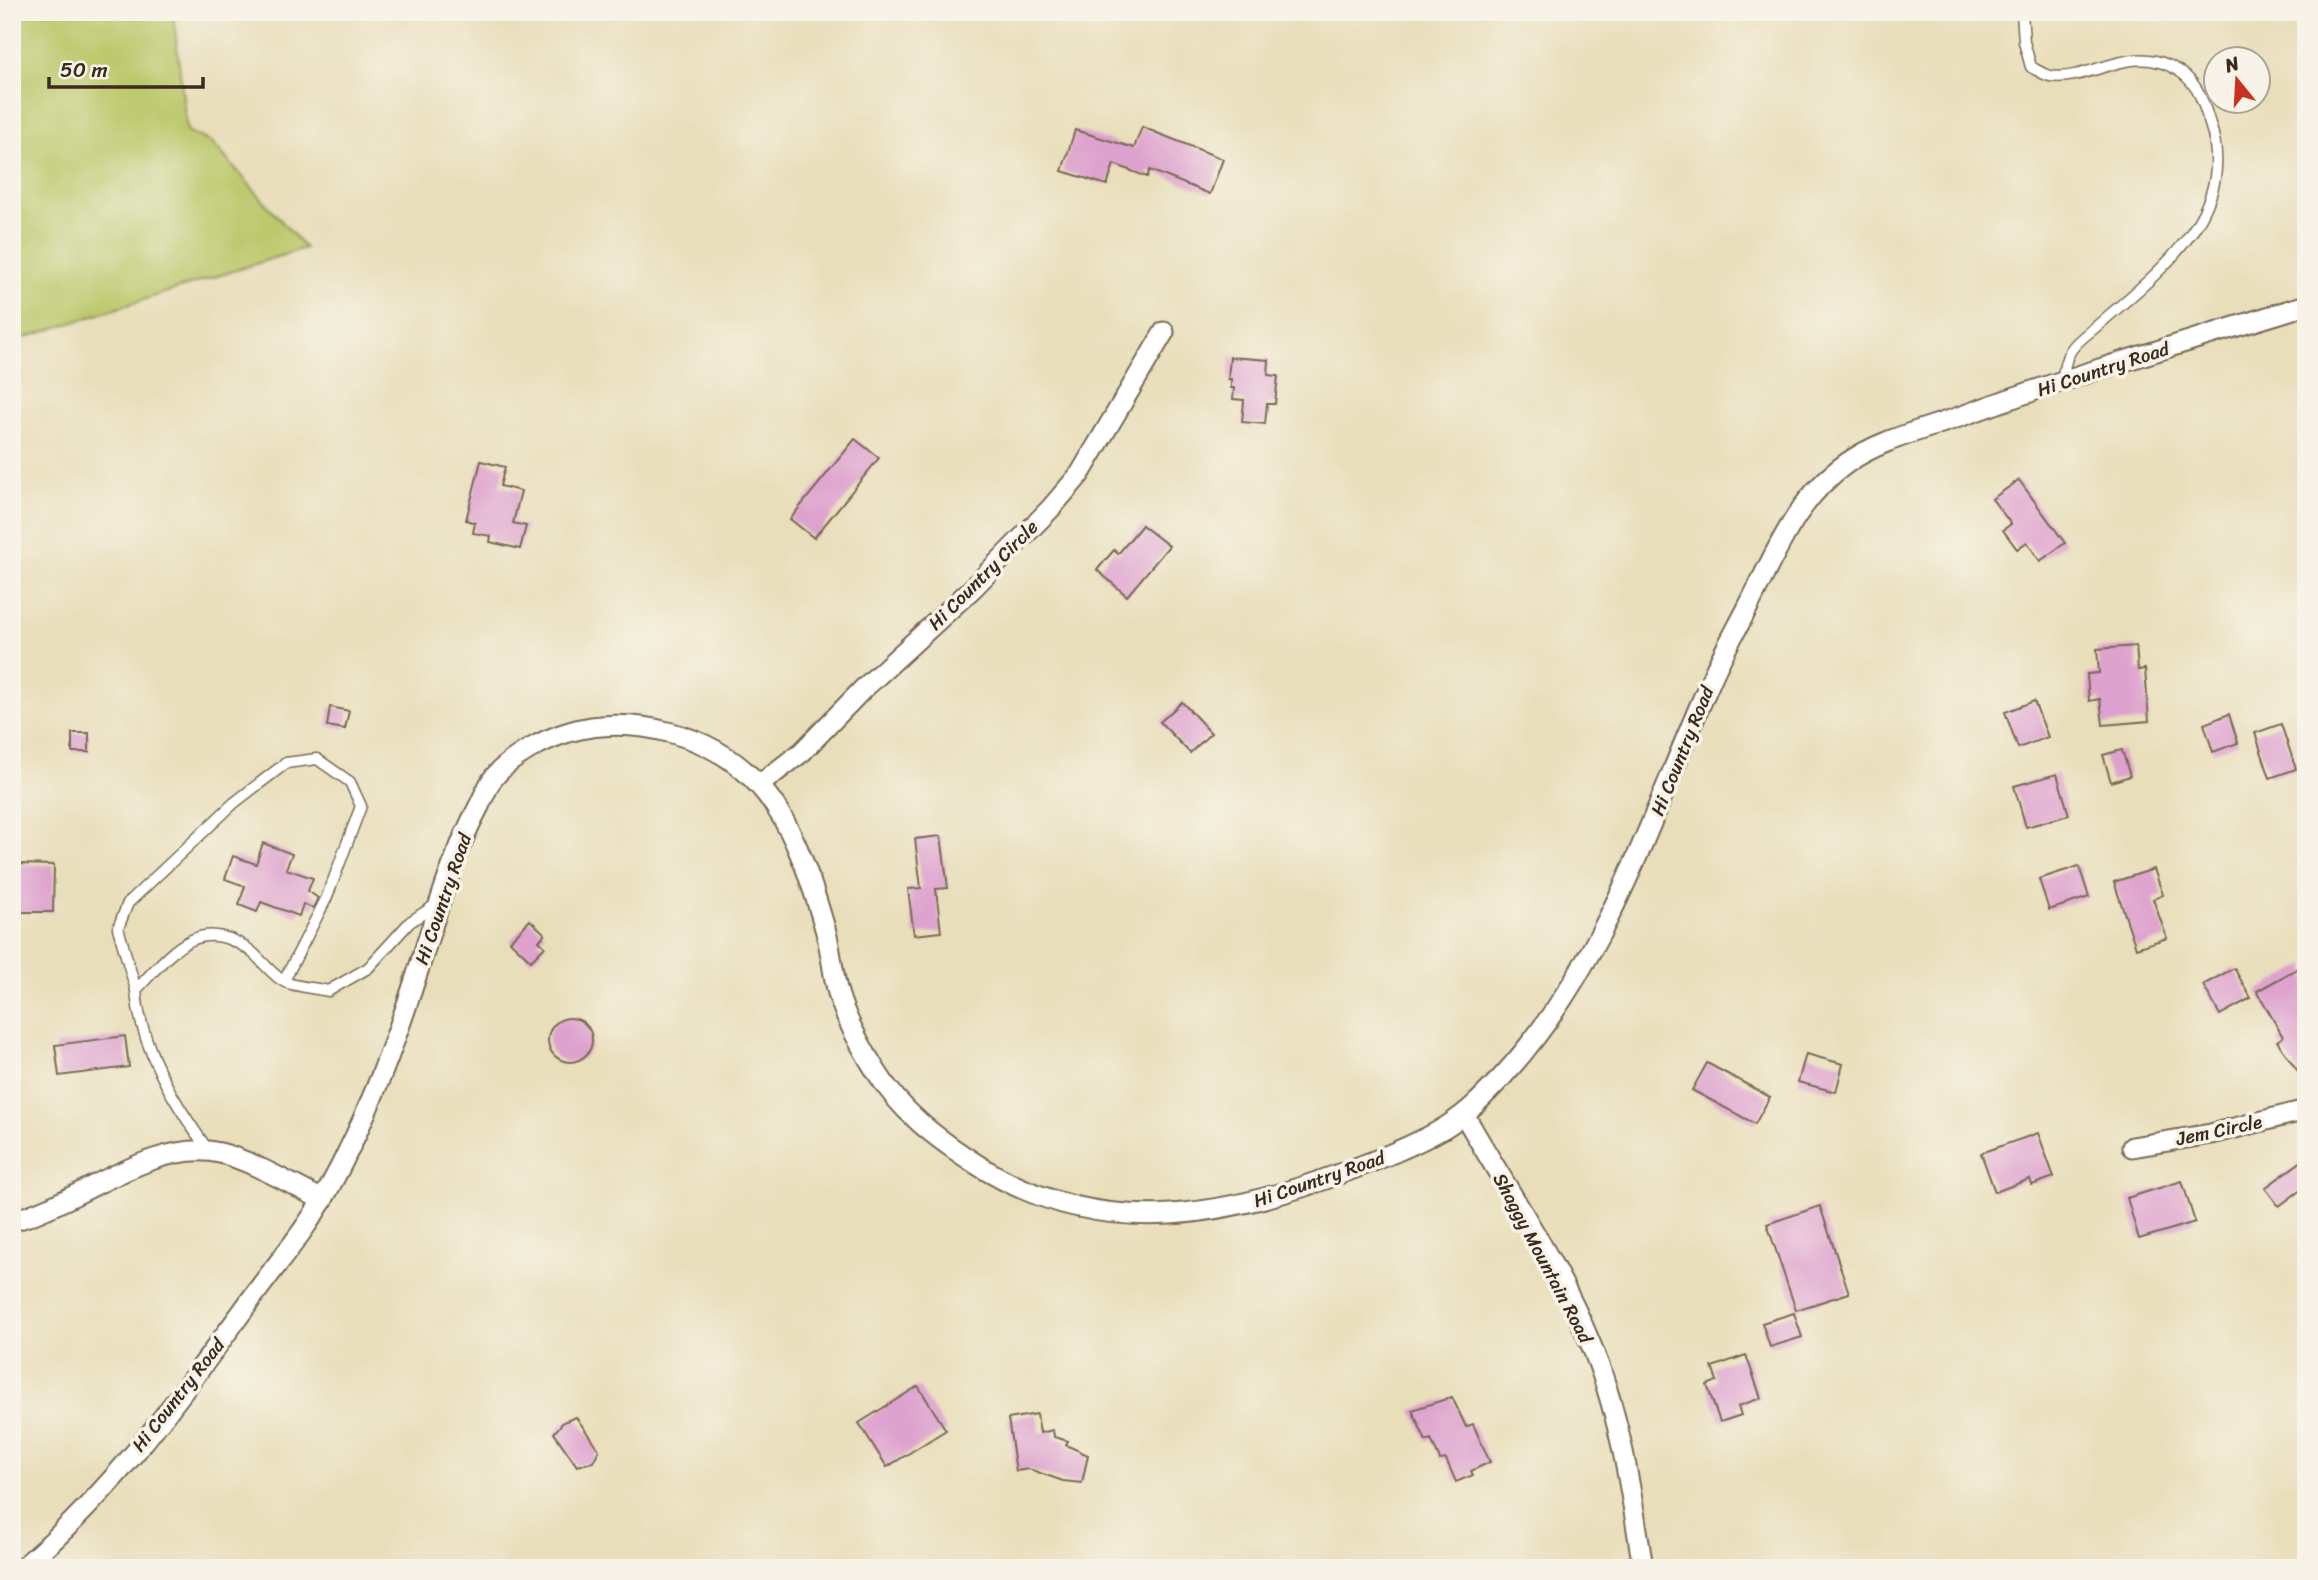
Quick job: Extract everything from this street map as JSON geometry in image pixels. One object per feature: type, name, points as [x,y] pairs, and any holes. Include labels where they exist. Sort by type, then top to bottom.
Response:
[{"type":"street","name":"Hi Country Road","points":[[22,1568],[117,1473],[167,1413],[324,1200],[381,1082],[437,903],[463,835],[496,775],[531,748],[567,732],[615,724],[660,730],[708,743],[739,763],[760,784],[784,817],[826,931],[838,991],[853,1030],[878,1075],[903,1107],[934,1137],[993,1174],[1028,1191],[1076,1206],[1122,1216],[1187,1215],[1240,1206],[1294,1191],[1404,1150],[1465,1116],[1517,1060],[1571,991],[1648,836],[1712,678],[1799,508],[1845,464],[1872,449],[2063,382],[2306,305]]},
{"type":"street","name":"Hi Country Circle","points":[[760,784],[802,752],[862,690],[973,589],[1051,509],[1080,474],[1164,331]]},
{"type":"street","name":"Jem Circle","points":[[2132,1147],[2211,1134],[2306,1110]]},
{"type":"street","name":"Shaggy Mountain Road","points":[[1465,1116],[1541,1248],[1589,1339],[1620,1433],[1643,1568]]},
{"type":"street","points":[[12,1221],[48,1209],[159,1158],[194,1151],[223,1153],[324,1200]]},
{"type":"lane","points":[[2022,12],[2031,67],[2049,76],[2149,58],[2169,65],[2189,76],[2200,91],[2215,137],[2217,178],[2201,222],[2179,251],[2143,287],[2099,325],[2077,339],[2063,364],[2063,382]]},
{"type":"lane","points":[[209,1151],[184,1116],[152,1054],[118,928],[128,903],[166,865],[255,787],[286,764],[317,759],[350,782],[361,806],[327,897],[284,981]]},
{"type":"lane","points":[[136,990],[191,938],[207,933],[218,935],[248,949],[284,981],[328,991],[368,968],[410,922],[437,903]]},
{"type":"green space","points":[[12,12],[173,12],[187,131],[213,143],[305,248],[12,342]]},
{"type":"building","points":[[1142,127],[1223,159],[1210,194],[1150,170],[1147,177],[1114,164],[1107,185],[1062,171],[1075,130],[1134,148]]},
{"type":"building","points":[[1230,357],[1269,360],[1268,375],[1278,376],[1275,404],[1267,404],[1265,424],[1242,422],[1244,400],[1233,399],[1234,388],[1231,388],[1231,379],[1228,379]]},
{"type":"building","points":[[855,439],[879,458],[814,538],[790,519]]},
{"type":"building","points":[[481,461],[505,467],[500,486],[521,491],[513,523],[526,526],[520,549],[490,542],[491,536],[473,533],[475,523],[466,520]]},
{"type":"building","points":[[2019,480],[2065,543],[2040,561],[2027,542],[2017,549],[2003,530],[2011,524],[1992,499]]},
{"type":"building","points":[[1142,525],[1169,546],[1127,596],[1097,570],[1114,550],[1118,554]]},
{"type":"building","points":[[2136,646],[2138,670],[2145,669],[2149,721],[2103,725],[2100,699],[2089,701],[2087,674],[2099,673],[2097,649]]},
{"type":"building","points":[[2034,701],[2048,737],[2018,748],[2005,712]]},
{"type":"building","points":[[1182,702],[1211,733],[1190,753],[1160,722]]},
{"type":"building","points":[[330,707],[349,711],[345,729],[327,726]]},
{"type":"building","points":[[2229,714],[2238,743],[2213,752],[2204,724]]},
{"type":"building","points":[[2281,724],[2296,769],[2270,778],[2255,733]]},
{"type":"building","points":[[72,733],[89,733],[89,752],[72,752]]},
{"type":"building","points":[[2122,750],[2130,776],[2111,782],[2103,755]]},
{"type":"building","points":[[2057,774],[2069,815],[2026,827],[2014,786]]},
{"type":"building","points":[[941,836],[948,888],[936,889],[941,932],[914,935],[908,889],[921,888],[915,839]]},
{"type":"building","points":[[263,843],[292,854],[286,869],[313,878],[308,891],[318,898],[313,908],[303,904],[299,916],[261,902],[257,912],[239,905],[245,886],[225,879],[233,856],[256,864]]},
{"type":"building","points":[[18,864],[54,865],[53,912],[12,912],[12,887],[17,887]]},
{"type":"building","points":[[2079,866],[2089,897],[2049,910],[2039,879]]},
{"type":"building","points":[[2154,869],[2163,895],[2153,899],[2167,938],[2136,948],[2114,882]]},
{"type":"building","points":[[530,920],[545,934],[539,941],[545,947],[531,961],[510,941]]},
{"type":"building","points":[[2306,964],[2306,1083],[2277,1041],[2283,1037],[2257,991]]},
{"type":"building","points":[[2234,968],[2251,998],[2220,1015],[2203,985]]},
{"type":"building","points":[[570,1018],[585,1025],[592,1040],[585,1055],[570,1062],[555,1055],[548,1040],[555,1025]]},
{"type":"building","points":[[125,1036],[129,1067],[59,1076],[55,1045]]},
{"type":"building","points":[[1806,1054],[1843,1064],[1836,1092],[1798,1082]]},
{"type":"building","points":[[1707,1063],[1770,1097],[1755,1124],[1692,1090]]},
{"type":"building","points":[[2038,1133],[2054,1177],[2032,1185],[2030,1179],[1995,1192],[1981,1153]]},
{"type":"building","points":[[2306,1158],[2306,1186],[2279,1206],[2265,1188]]},
{"type":"building","points":[[2182,1181],[2195,1222],[2139,1239],[2127,1198]]},
{"type":"building","points":[[1820,1206],[1849,1293],[1796,1310],[1767,1224]]},
{"type":"building","points":[[1794,1313],[1802,1337],[1770,1347],[1762,1323]]},
{"type":"building","points":[[1746,1355],[1761,1398],[1738,1406],[1741,1415],[1720,1422],[1707,1385],[1717,1381],[1712,1367]]},
{"type":"building","points":[[918,1386],[946,1430],[887,1467],[859,1423]]},
{"type":"building","points":[[1452,1397],[1466,1427],[1473,1424],[1490,1462],[1471,1471],[1473,1475],[1456,1482],[1446,1459],[1440,1460],[1431,1439],[1426,1441],[1412,1410]]},
{"type":"building","points":[[1037,1414],[1040,1433],[1053,1430],[1054,1437],[1068,1441],[1066,1445],[1088,1455],[1082,1483],[1063,1481],[1029,1469],[1016,1471],[1008,1419]]},
{"type":"building","points":[[576,1417],[599,1450],[593,1462],[577,1466],[554,1433],[563,1422]]}]
